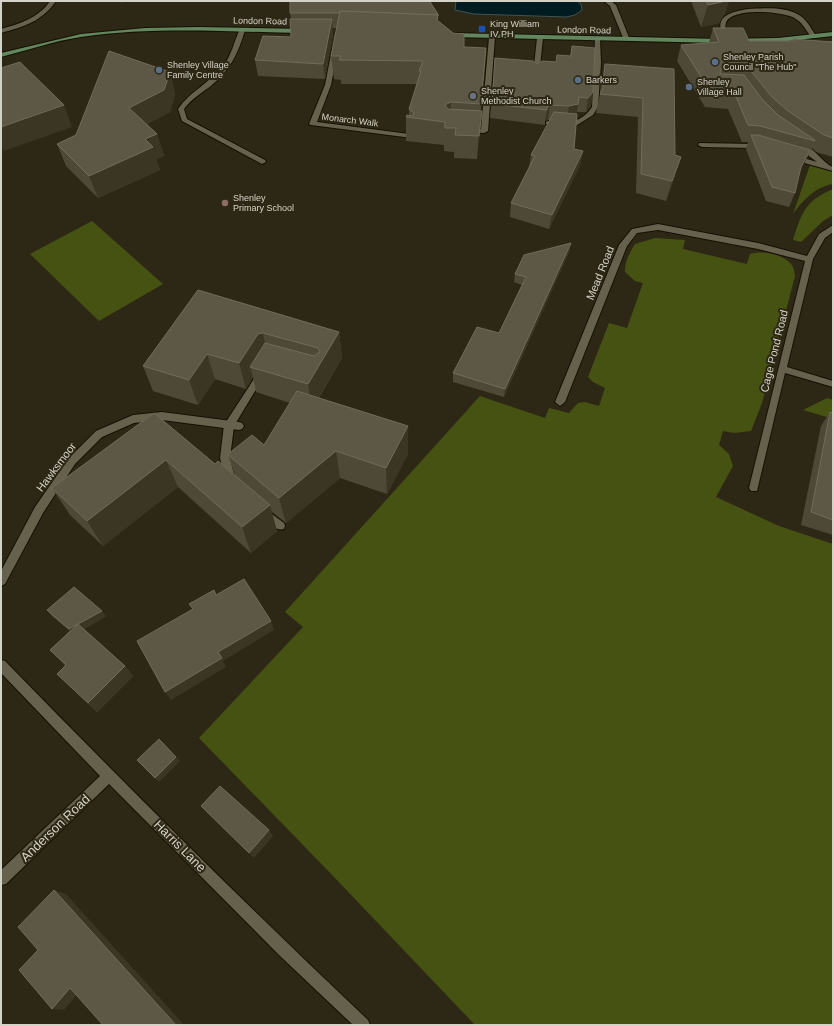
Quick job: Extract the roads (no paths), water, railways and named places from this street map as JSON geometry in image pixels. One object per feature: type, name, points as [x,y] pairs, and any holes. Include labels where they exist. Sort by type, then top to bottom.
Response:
[{"type":"main road","name":"London Road","points":[[1,55],[91,34],[137,31],[308,31]]},
{"type":"main road","name":"London Road","points":[[446,35],[727,41],[778,40],[833,34]]},
{"type":"street","points":[[1,31],[33,19],[46,10],[52,1]]},
{"type":"street","points":[[607,1],[613,5],[628,40]]},
{"type":"street","points":[[727,41],[722,26],[724,20],[728,14],[741,12],[780,11],[790,13],[799,18],[814,37]]},
{"type":"street","points":[[242,30],[238,45],[230,63],[216,78],[189,97],[181,109],[184,120],[262,162]]},
{"type":"street","points":[[463,130],[484,131],[492,36]]},
{"type":"street","points":[[536,75],[540,38]]},
{"type":"street","name":"Monarch Walk","points":[[337,39],[328,85],[313,124],[409,136]]},
{"type":"street","points":[[548,123],[574,125],[590,115],[595,107],[598,63],[597,39]]},
{"type":"street","points":[[796,143],[818,158],[824,166]]},
{"type":"street","points":[[702,145],[753,146],[767,150]]},
{"type":"street","points":[[788,156],[833,168]]},
{"type":"street","name":"Mead Road","points":[[560,402],[623,245],[635,231],[658,227],[758,246],[809,259]]},
{"type":"street","name":"Cage Pond Road","points":[[754,488],[809,259],[822,236],[833,228]]},
{"type":"street","points":[[238,490],[232,485],[225,458],[234,426],[268,363]]},
{"type":"street","points":[[782,370],[833,384]]},
{"type":"street","name":"Hawksmoor","points":[[1,581],[39,510],[72,461],[99,434],[133,419],[162,416],[234,426]]},
{"type":"street","points":[[256,505],[280,526]]},
{"type":"street","name":"Harris Lane","points":[[1,665],[109,776],[284,950],[363,1025]]},
{"type":"street","name":"Anderson Road","points":[[1,879],[109,776]]},
{"type":"water","points":[[456,1],[577,1],[581,4],[582,10],[575,15],[566,17],[474,14],[455,10]]},
{"type":"place","name":"King William IV PH","points":[[482,29]]},
{"type":"place","name":"Shenley Parish Council \"The Hub\"","points":[[715,62]]},
{"type":"place","name":"Shenley Village Family Centre","points":[[159,70]]},
{"type":"place","name":"Barkers","points":[[578,80]]},
{"type":"place","name":"Shenley Village Hall","points":[[689,87]]},
{"type":"place","name":"Shenley Methodist Church","points":[[473,96]]},
{"type":"place","name":"Shenley Primary School","points":[[225,203]]}]
